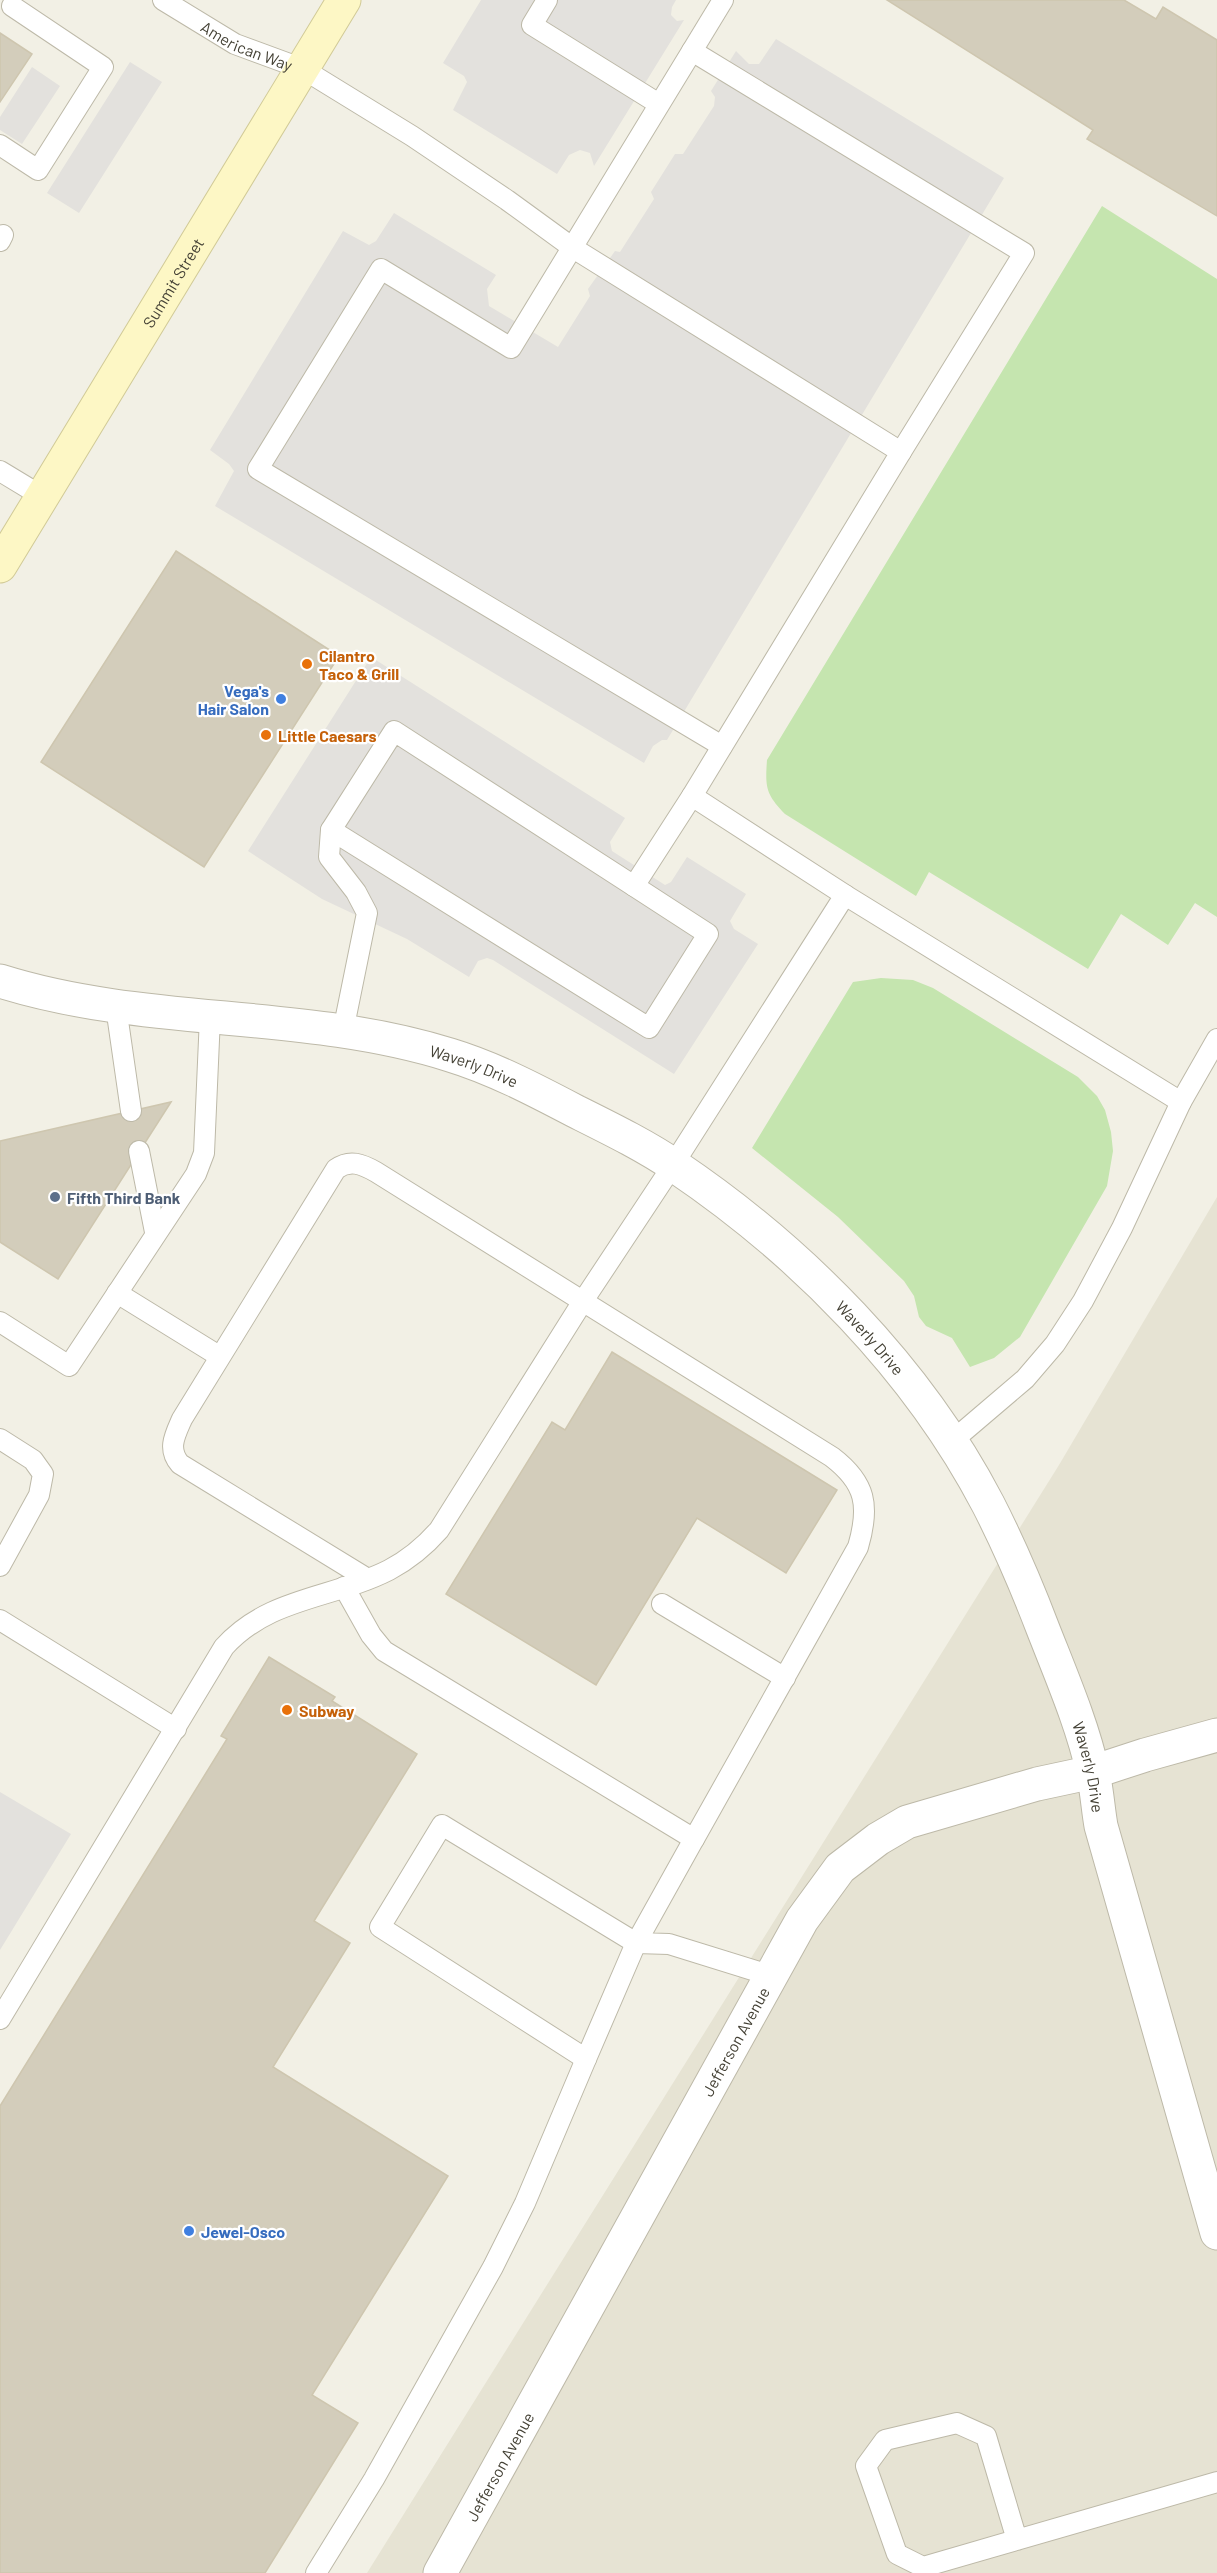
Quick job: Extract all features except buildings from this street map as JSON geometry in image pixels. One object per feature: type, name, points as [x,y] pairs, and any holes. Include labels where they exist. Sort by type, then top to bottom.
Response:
[{"type":"main road","name":"Summit Street","points":[[0,566],[344,0]]},
{"type":"street","name":"Waverly Drive","points":[[0,981],[47,995],[116,1006],[343,1031],[452,1055],[554,1100],[673,1165],[763,1233],[809,1273],[908,1381],[951,1442],[987,1502],[1022,1575],[1056,1663],[1093,1772],[1101,1826],[1217,2233]]},
{"type":"street","name":"Jefferson Avenue","points":[[440,2573],[802,1920],[840,1868],[878,1839],[907,1822],[1037,1784],[1093,1772],[1217,1735]]},
{"type":"lane","name":"American Way","points":[[163,0],[235,44],[303,69],[412,136],[573,248],[901,452]]},
{"type":"lane","points":[[547,0],[532,25],[659,104]]},
{"type":"lane","points":[[722,746],[258,469],[381,269],[511,348],[723,0]]},
{"type":"lane","points":[[0,146],[38,170],[103,67],[10,2]]},
{"type":"lane","points":[[634,886],[692,796],[1024,253],[692,51]]},
{"type":"lane","points":[[0,471],[43,497]]},
{"type":"lane","points":[[332,830],[650,1028],[708,934],[393,731],[332,830],[329,857],[356,892],[367,913],[343,1031]]},
{"type":"lane","points":[[692,796],[844,895],[1180,1102]]},
{"type":"lane","points":[[0,2019],[224,1647],[240,1630],[266,1614],[344,1587],[402,1562],[429,1542],[439,1530],[844,895]]},
{"type":"lane","points":[[116,1006],[131,1111]]},
{"type":"lane","points":[[0,1323],[69,1366],[155,1232],[196,1174],[204,1153],[210,1017]]},
{"type":"lane","points":[[951,1442],[1025,1379],[1055,1344],[1083,1301],[1122,1227],[1180,1102],[1217,1039]]},
{"type":"lane","points":[[139,1151],[155,1232]]},
{"type":"lane","points":[[315,2573],[374,2479],[493,2267],[549,2149],[636,1943],[858,1546],[864,1512],[854,1477],[832,1457],[376,1172],[361,1164],[348,1163],[336,1169],[219,1356],[175,1433],[172,1448],[176,1460],[366,1578]]},
{"type":"lane","points":[[117,1293],[219,1356]]},
{"type":"lane","points":[[0,1439],[33,1460],[43,1474],[39,1495],[0,1566]]},
{"type":"lane","points":[[344,1587],[371,1635],[384,1651],[694,1839]]},
{"type":"lane","points":[[662,1604],[785,1678]]},
{"type":"lane","points":[[0,1620],[176,1729]]},
{"type":"lane","points":[[586,2059],[380,1927],[442,1825],[636,1943],[669,1944],[772,1976]]},
{"type":"lane","points":[[1017,2540],[986,2436],[957,2423],[885,2440],[866,2466],[897,2554],[923,2567],[1017,2540],[1217,2482]]},
{"type":"shaded area","points":[[481,0],[676,0],[671,15],[677,21],[684,20],[594,166],[590,153],[580,150],[569,155],[557,174],[453,110],[467,82],[464,76],[443,63]]},
{"type":"shaded area","points":[[776,39],[1004,178],[667,740],[662,740],[653,746],[644,763],[215,506],[234,471],[229,464],[210,450],[343,231],[369,245],[376,241],[394,213],[496,275],[487,289],[489,306],[558,347],[590,296],[588,289],[615,251],[620,252],[654,199],[651,192],[675,154],[683,154],[714,106],[715,97],[711,91],[736,51],[749,64],[759,64]]},
{"type":"shaded area","points":[[130,62],[162,82],[79,213],[47,193]]},
{"type":"shaded area","points":[[32,67],[60,86],[22,144],[0,130],[0,117]]},
{"type":"shaded area","points":[[371,657],[625,818],[610,842],[612,851],[665,885],[671,882],[687,857],[746,894],[730,921],[734,929],[758,944],[674,1074],[493,960],[487,958],[478,961],[469,977],[407,939],[322,899],[248,851]]},
{"type":"shaded area","points":[[1217,1197],[1217,2573],[367,2573],[1059,1465]]},
{"type":"shaded area","points":[[0,1792],[71,1834],[0,1950]]},
{"type":"green space","points":[[1102,206],[1217,279],[1217,917],[1195,903],[1168,945],[1121,914],[1088,969],[929,872],[916,896],[785,814],[770,796],[766,770],[767,760]]},
{"type":"green space","points":[[881,978],[913,980],[933,988],[1078,1077],[1097,1096],[1105,1110],[1111,1132],[1113,1151],[1107,1186],[1020,1337],[994,1358],[970,1367],[952,1338],[926,1326],[919,1317],[914,1296],[904,1281],[838,1217],[752,1148],[853,982]]},
{"type":"place","name":"Cilantro Taco & Grill","points":[[307,664]]},
{"type":"place","name":"Vega's Hair Salon","points":[[281,699]]},
{"type":"place","name":"Little Caesars","points":[[266,735]]},
{"type":"place","name":"Fifth Third Bank","points":[[55,1197]]},
{"type":"place","name":"Subway","points":[[287,1710]]},
{"type":"place","name":"Jewel-Osco","points":[[189,2231]]}]
